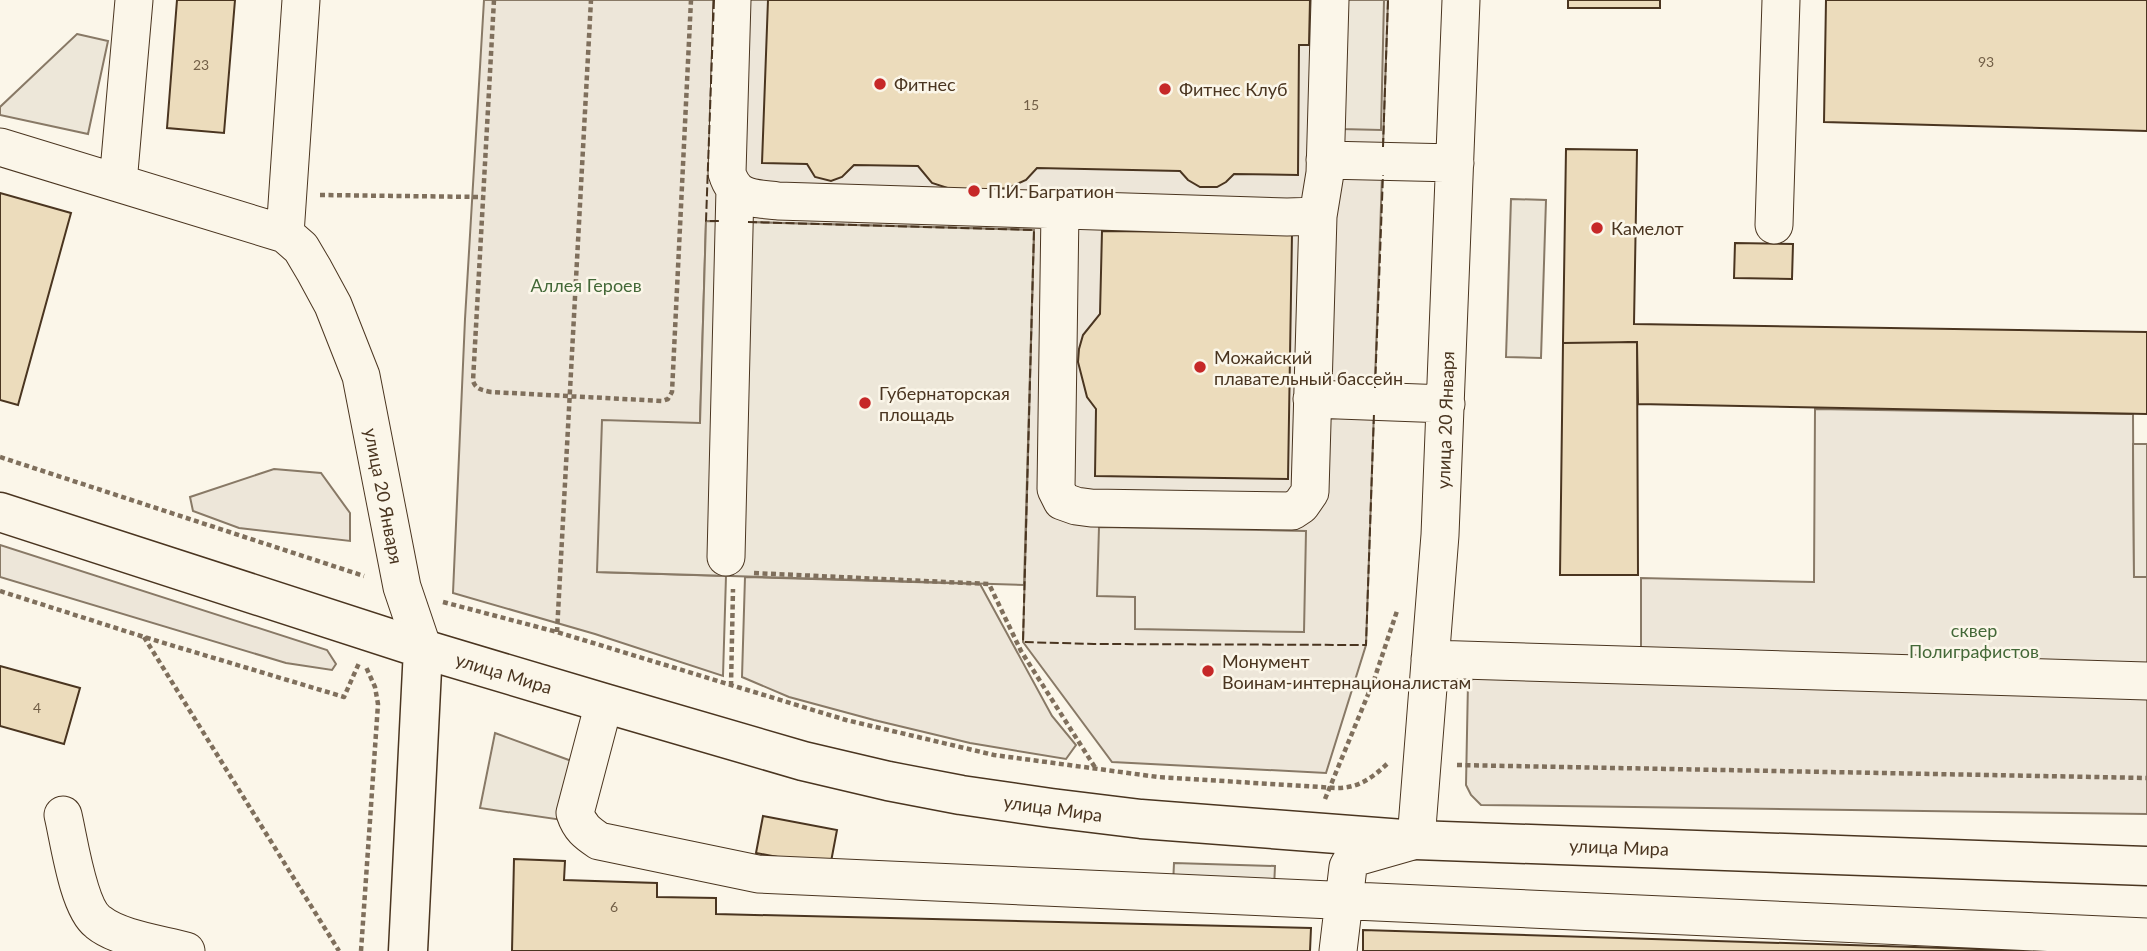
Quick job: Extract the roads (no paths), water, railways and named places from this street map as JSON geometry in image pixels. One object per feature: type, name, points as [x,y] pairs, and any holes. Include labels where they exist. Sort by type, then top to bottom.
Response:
[{"type":"main road","name":"улица Мира","points":[[0,512],[423,649],[604,703],[803,761],[961,795],[1141,819],[1416,840],[2147,866]]},
{"type":"main road","name":"улица 20 Января","points":[[408,951],[423,649]]},
{"type":"street","points":[[118,183],[134,0]]},
{"type":"street","points":[[0,147],[285,234],[301,0]]},
{"type":"street","points":[[732,0],[727,173],[730,184],[740,194],[778,201],[1318,216]]},
{"type":"street","points":[[1060,210],[1056,489],[1062,501],[1091,508],[1292,511],[1301,505],[1310,492],[1318,216],[1325,160],[1330,0]]},
{"type":"street","name":"улица 20 Января","points":[[1416,840],[1440,534],[1461,0]]},
{"type":"street","points":[[1774,225],[1781,0]]},
{"type":"street","points":[[1325,160],[1455,163]]},
{"type":"street","points":[[735,189],[736,571]]},
{"type":"street","name":"улица 20 Января","points":[[285,234],[301,248],[333,305],[361,376],[402,587],[423,649]]},
{"type":"street","points":[[1312,400],[1446,404]]},
{"type":"street","points":[[1430,659],[2147,681]]},
{"type":"street","points":[[604,703],[575,813],[578,824],[584,831],[599,841],[758,874],[2147,937]]},
{"type":"street","points":[[63,815],[85,904],[97,922],[123,935],[186,951]]},
{"type":"street","points":[[1338,951],[1348,867],[1353,858],[1416,840]]},
{"type":"place","name":"Фитнес","points":[[880,84]]},
{"type":"place","name":"Фитнес Клуб","points":[[1165,89]]},
{"type":"place","name":"П.И. Багратион","points":[[974,191]]},
{"type":"place","name":"Камелот","points":[[1597,228]]},
{"type":"place","name":"Можайский плавательный бассейн","points":[[1200,367]]},
{"type":"place","name":"Губернаторская площадь","points":[[865,403]]},
{"type":"place","name":"Монумент Воинам-интернационалистам","points":[[1208,671]]},
{"type":"park label","name":"Аллея Героев","points":[[586,285]]},
{"type":"park label","name":"сквер Полиграфистов","points":[[1974,640]]}]
